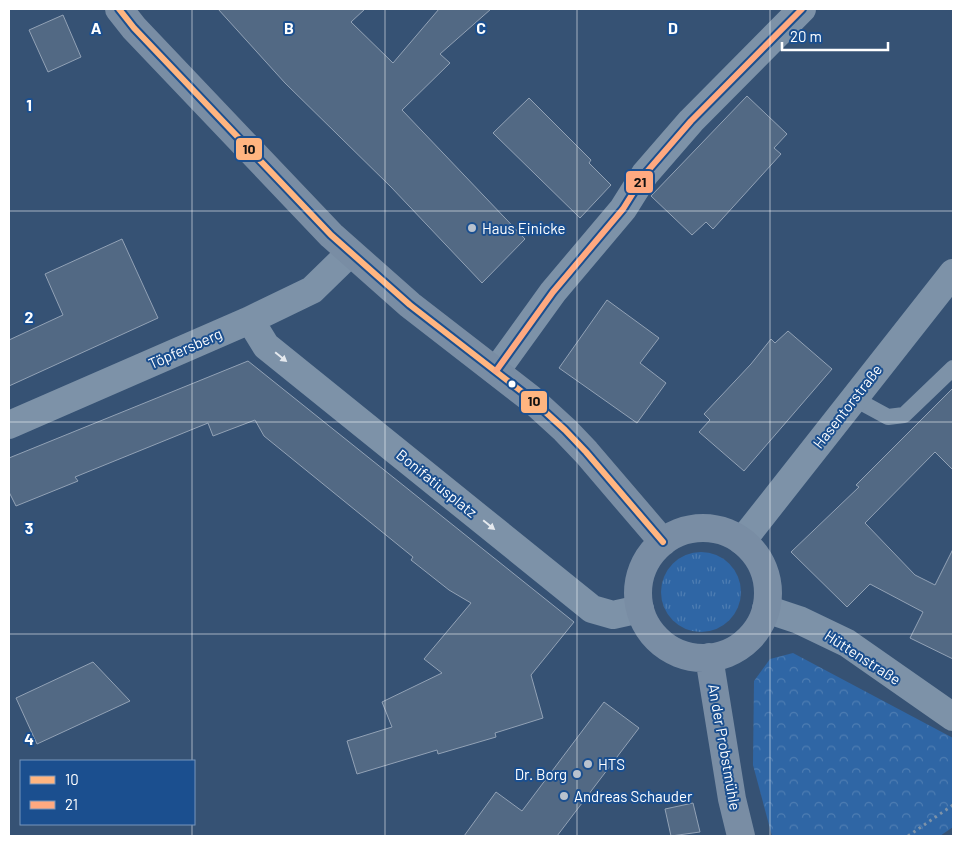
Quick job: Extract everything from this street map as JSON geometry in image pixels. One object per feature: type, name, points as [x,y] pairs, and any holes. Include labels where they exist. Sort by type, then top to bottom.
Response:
[{"type":"street","points":[[119,9],[134,28],[305,209],[350,253],[410,304],[530,398],[586,452],[663,542]]},
{"type":"street","points":[[496,371],[552,292],[623,209],[645,174],[692,121],[802,9]]},
{"type":"street","name":"Töpfersberg","points":[[9,425],[250,320],[312,290],[350,253]]},
{"type":"street","name":"Hasentorstraße","points":[[742,541],[953,273]]},
{"type":"street","name":"Bonifatiusplatz","points":[[250,320],[266,346],[592,609],[614,615],[640,609]]},
{"type":"street","points":[[702,528],[723,531],[742,541],[759,559],[768,584],[766,609],[757,630],[749,638],[731,651],[709,657],[687,656],[667,647],[650,631],[640,609],[639,584],[641,572],[653,551],[663,542],[681,532],[702,528]]},
{"type":"street","name":"Hüttenstraße","points":[[766,609],[799,620],[847,644],[953,717]]},
{"type":"street","name":"An der Probstmühle","points":[[709,657],[732,799],[741,836]]},
{"type":"lane","points":[[853,398],[888,417],[904,415],[953,368]]},
{"type":"path","points":[[908,836],[953,805]]},
{"type":"green space","points":[[701,552],[716,555],[729,564],[738,577],[741,592],[738,607],[729,620],[716,629],[701,632],[686,629],[673,620],[664,607],[661,592],[664,577],[673,564],[686,555]]},
{"type":"green space","points":[[793,653],[953,738],[953,827],[940,836],[772,836],[753,765],[754,681],[770,659]]},
{"type":"building","points":[[218,9],[365,9],[351,22],[393,63],[439,9],[491,9],[440,54],[450,63],[402,110],[525,239],[482,283],[391,187],[285,83]]},
{"type":"building","points":[[63,15],[81,57],[48,72],[29,30]]},
{"type":"building","points":[[747,96],[787,134],[774,148],[781,154],[713,229],[706,222],[692,235],[651,196]]},
{"type":"building","points":[[529,98],[591,160],[589,163],[611,185],[580,218],[493,133]]},
{"type":"building","points":[[122,239],[158,318],[9,386],[9,340],[63,315],[45,274]]},
{"type":"building","points":[[607,300],[659,338],[640,363],[666,383],[637,423],[559,368]]},
{"type":"building","points":[[788,331],[832,369],[744,471],[699,432],[710,420],[704,414],[751,364],[771,339],[775,343]]},
{"type":"building","points":[[248,361],[574,622],[531,675],[543,718],[495,733],[496,737],[438,754],[437,750],[357,774],[347,741],[392,727],[382,702],[442,673],[424,659],[471,603],[449,590],[411,560],[413,557],[264,436],[255,420],[213,436],[208,423],[75,477],[78,481],[16,506],[9,492],[9,458]]},
{"type":"building","points":[[953,388],[953,470],[935,452],[865,523],[915,575],[935,585],[953,549],[953,659],[910,638],[923,612],[870,584],[847,607],[791,552],[859,487],[856,485]]},
{"type":"building","points":[[93,662],[130,701],[37,744],[16,698]]},
{"type":"building","points":[[604,702],[639,728],[557,836],[464,836],[496,792],[522,811]]},
{"type":"building","points":[[693,803],[700,832],[671,836],[665,809]]},
{"type":"transit line","name":"10","points":[[119,9],[134,28],[331,235],[410,305],[530,398],[565,430],[663,542]]},
{"type":"transit line","name":"21","points":[[496,371],[553,292],[623,209],[645,174],[691,121],[802,9]]},
{"type":"place","name":"Haus Einicke","points":[[472,228]]},
{"type":"place","name":"HTS","points":[[588,764]]},
{"type":"place","name":"Dr. Borg","points":[[577,774]]},
{"type":"place","name":"Andreas Schauder","points":[[564,796]]}]
